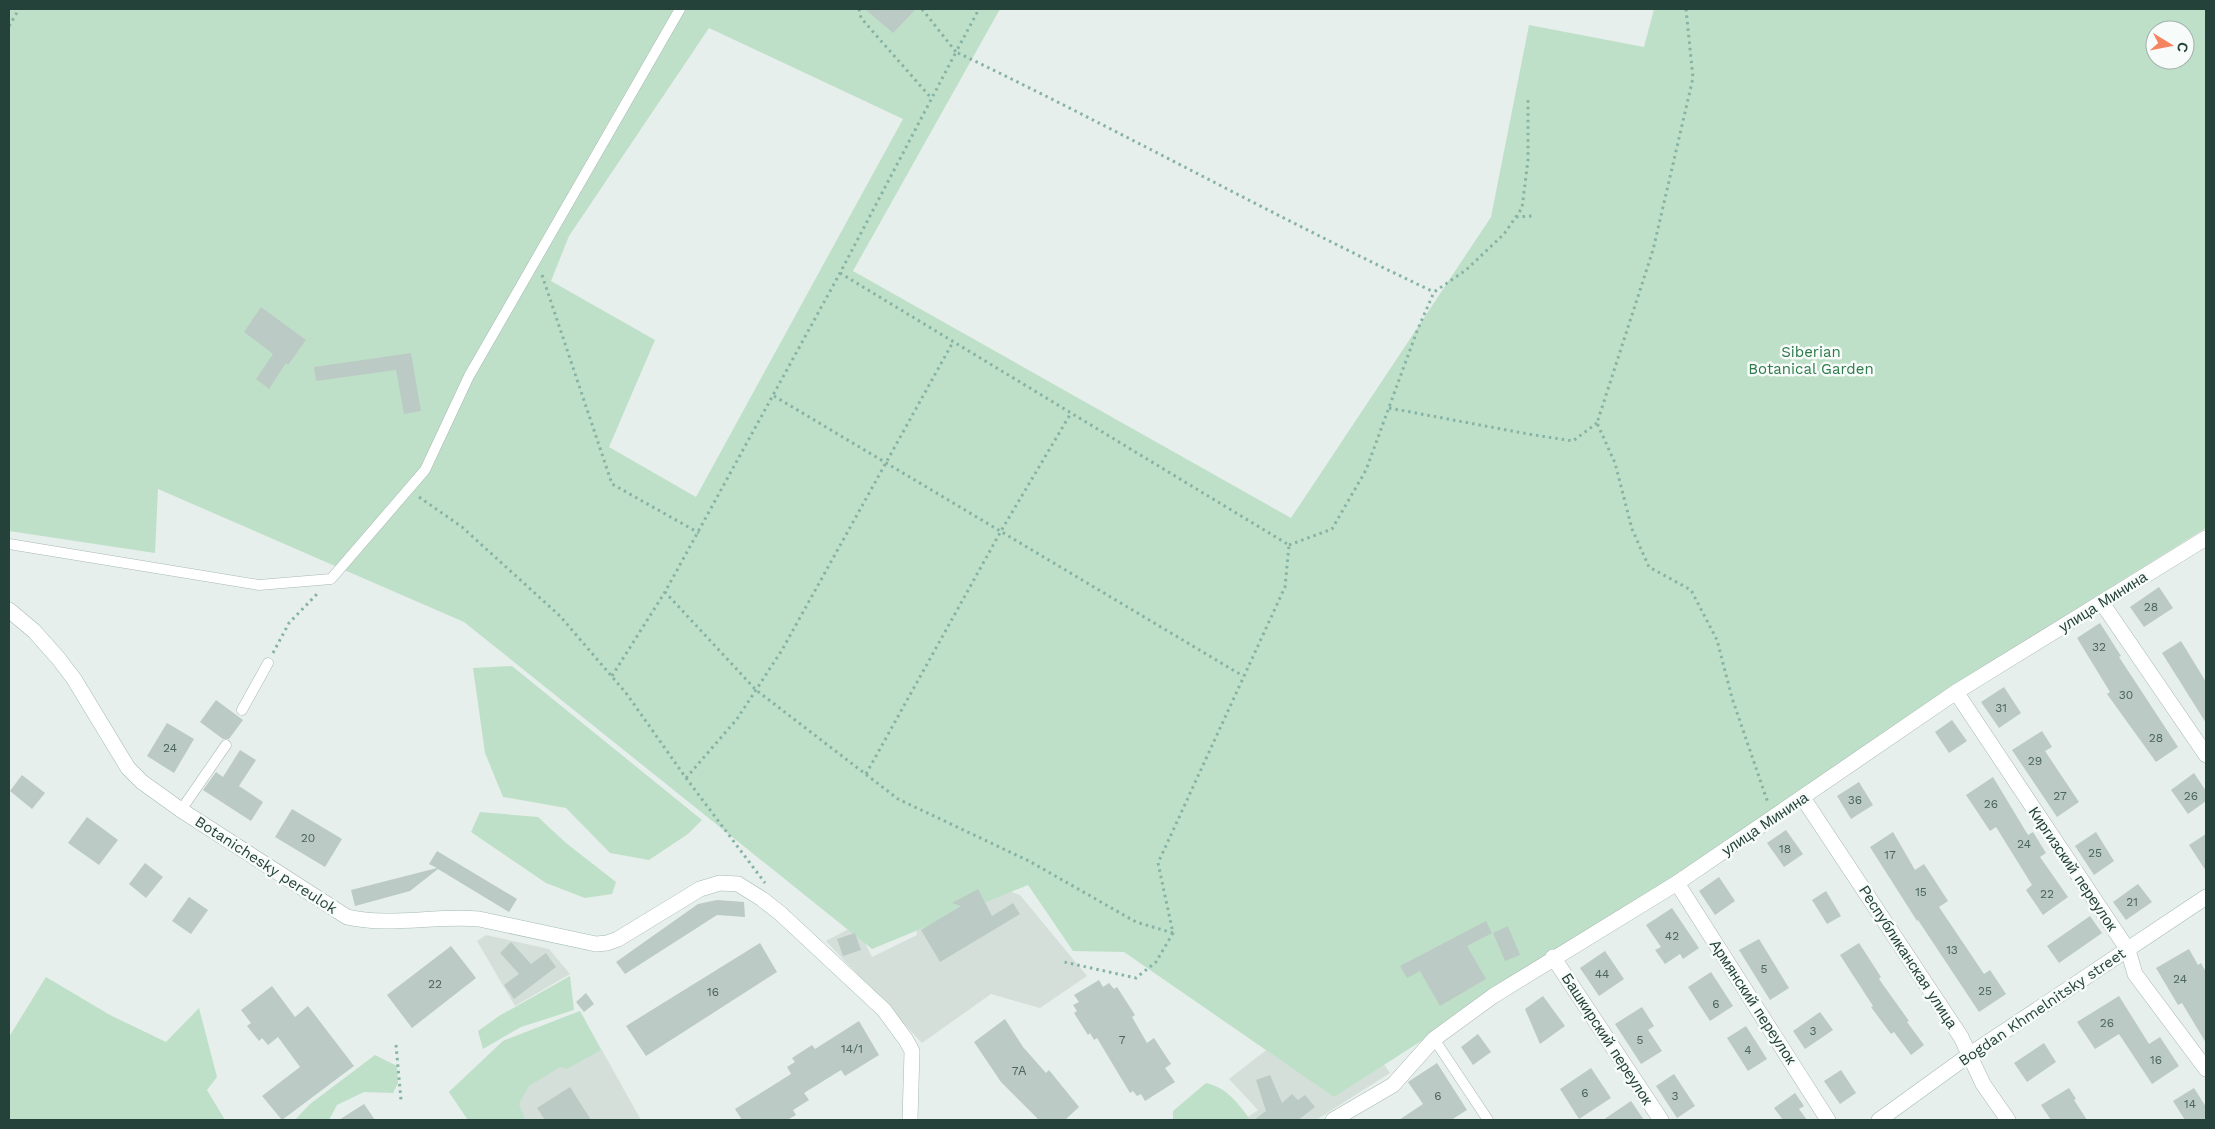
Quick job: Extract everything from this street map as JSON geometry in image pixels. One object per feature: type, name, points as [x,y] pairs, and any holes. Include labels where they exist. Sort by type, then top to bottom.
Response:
[{"type":"street","name":"улица Минина","points":[[1332,1120],[1393,1085],[1434,1039],[1493,996],[1677,883],[1956,692],[2206,538]]},
{"type":"street","points":[[2102,603],[2206,755]]},
{"type":"street","name":"Botanichesky pereulok","points":[[9,610],[34,632],[58,658],[74,679],[128,768],[142,782],[181,810],[347,917],[361,920],[460,917],[479,919],[596,944],[618,939],[700,889],[720,882],[738,884],[762,898],[781,914],[884,1010],[906,1040],[912,1051],[910,1120]]},
{"type":"street","name":"Киргизский переулок","points":[[1956,692],[2128,950],[2135,974],[2206,1069]]},
{"type":"street","name":"Республиканская улица","points":[[1803,798],[1961,1037],[1983,1084],[2008,1120]]},
{"type":"street","name":"Армянский переулок","points":[[1677,883],[1828,1120]]},
{"type":"street","name":"Bogdan Khmelnitsky street","points":[[1879,1120],[1969,1055],[2206,897]]},
{"type":"street","name":"Башкирский переулок","points":[[1554,957],[1661,1120]]},
{"type":"lane","points":[[9,544],[260,585],[331,579],[425,470],[469,376],[680,9]]},
{"type":"lane","points":[[242,710],[268,663]]},
{"type":"lane","points":[[181,810],[226,745]]},
{"type":"lane","points":[[1434,1039],[1488,1120]]},
{"type":"path","points":[[9,26],[20,9]]},
{"type":"path","points":[[859,9],[861,18],[903,63],[932,99]]},
{"type":"path","points":[[922,9],[956,52],[1039,92],[1353,254],[1434,292]]},
{"type":"path","points":[[612,677],[699,533],[840,273],[979,9]]},
{"type":"path","points":[[1388,408],[1528,434],[1573,440],[1597,423],[1653,250],[1693,78],[1686,9]]},
{"type":"path","points":[[1289,545],[1332,529],[1366,470],[1388,408],[1434,292],[1466,270],[1504,234],[1522,208],[1528,160],[1528,100]]},
{"type":"path","points":[[1515,218],[1533,216]]},
{"type":"path","points":[[536,259],[612,484],[699,533]]},
{"type":"path","points":[[840,273],[1289,545]]},
{"type":"path","points":[[686,778],[737,719],[782,650],[954,342]]},
{"type":"path","points":[[774,396],[1243,676]]},
{"type":"path","points":[[866,774],[1001,531],[1071,413]]},
{"type":"path","points":[[1597,423],[1615,463],[1632,530],[1649,567],[1690,590],[1717,640],[1732,698],[1764,794],[1774,817]]},
{"type":"path","points":[[408,490],[462,527],[560,616],[612,677],[768,887]]},
{"type":"path","points":[[1064,962],[1136,978],[1156,962],[1173,934],[1158,863],[1285,587],[1289,545]]},
{"type":"path","points":[[268,663],[289,623],[331,579]]},
{"type":"path","points":[[665,592],[756,690],[898,799],[1029,861],[1136,922],[1173,934]]},
{"type":"path","points":[[396,1045],[401,1100]]},
{"type":"shaded area","points":[[918,859],[1020,895],[1087,976],[1040,1008],[991,994],[922,1043],[826,941],[856,925],[872,957],[917,935],[910,890]]},
{"type":"shaded area","points":[[486,935],[549,949],[570,974],[515,1006],[477,941]]},
{"type":"shaded area","points":[[580,1011],[641,1120],[468,1120],[449,1092],[503,1041]]},
{"type":"shaded area","points":[[1270,1047],[1373,1049],[1390,1073],[1316,1120],[1244,1120],[1258,1110],[1229,1079]]},
{"type":"green space","name":"Siberian Botanical Garden","points":[[9,9],[1000,9],[853,271],[1291,518],[1491,217],[1529,25],[1644,47],[1654,9],[2206,9],[2206,528],[1950,687],[1674,879],[1334,1097],[1124,952],[1073,951],[1028,885],[872,949],[464,622],[158,489],[155,553],[9,531]],"holes":[[[709,28],[903,119],[696,497],[609,447],[655,340],[551,281],[569,236]]]},
{"type":"green space","points":[[512,666],[702,820],[688,834],[649,860],[610,853],[566,808],[503,797],[485,753],[473,668]]},
{"type":"green space","points":[[480,812],[538,817],[566,843],[616,882],[612,894],[585,898],[546,883],[471,832]]},
{"type":"green space","points":[[570,976],[574,1010],[521,1027],[483,1049],[478,1031],[499,1016]]},
{"type":"green space","points":[[46,977],[110,1015],[166,1042],[199,1008],[217,1077],[207,1090],[225,1120],[9,1120],[9,1037]]},
{"type":"green space","points":[[580,1011],[601,1050],[567,1069],[560,1067],[529,1086],[519,1104],[525,1120],[468,1120],[449,1092],[503,1041]]},
{"type":"green space","points":[[375,1055],[397,1066],[398,1083],[393,1093],[364,1092],[337,1105],[329,1120],[295,1120],[310,1104]]},
{"type":"green space","points":[[1206,1083],[1226,1092],[1236,1101],[1249,1118],[1247,1120],[1173,1120],[1173,1111]]},
{"type":"building","points":[[865,9],[916,9],[893,33]]},
{"type":"building","points":[[261,307],[306,340],[288,365],[286,363],[269,389],[256,379],[273,354],[244,332]]},
{"type":"building","points":[[411,353],[421,411],[404,414],[396,370],[316,381],[314,367]]},
{"type":"building","points":[[2159,587],[2173,608],[2144,627],[2130,607]]},
{"type":"building","points":[[2100,623],[2121,656],[2119,657],[2178,747],[2156,762],[2107,694],[2110,692],[2077,638]]},
{"type":"building","points":[[2181,641],[2206,682],[2206,723],[2162,653]]},
{"type":"building","points":[[2004,687],[2021,713],[1999,728],[1981,702]]},
{"type":"building","points":[[216,700],[243,720],[229,739],[223,739],[200,722]]},
{"type":"building","points":[[1952,720],[1967,741],[1949,753],[1935,732]]},
{"type":"building","points":[[167,723],[194,739],[174,773],[147,756]]},
{"type":"building","points":[[2042,731],[2052,747],[2045,751],[2079,802],[2057,817],[2012,750]]},
{"type":"building","points":[[240,750],[256,760],[239,786],[263,802],[251,821],[203,790],[216,772],[223,777]]},
{"type":"building","points":[[2194,773],[2206,791],[2206,801],[2188,814],[2171,790]]},
{"type":"building","points":[[22,775],[45,793],[32,809],[10,791]]},
{"type":"building","points":[[1993,777],[2028,835],[2033,832],[2046,853],[2040,857],[2068,897],[2043,915],[2026,890],[2032,885],[1996,827],[1990,831],[1966,795]]},
{"type":"building","points":[[1859,782],[1873,805],[1851,819],[1837,796]]},
{"type":"building","points":[[292,809],[342,839],[325,867],[275,837]]},
{"type":"building","points":[[87,817],[118,840],[99,865],[68,843]]},
{"type":"building","points":[[1786,830],[1803,854],[1784,867],[1767,843]]},
{"type":"building","points":[[1893,832],[1915,870],[1924,864],[1948,901],[1939,907],[1984,974],[1990,970],[2006,994],[1979,1012],[1917,921],[1870,847]]},
{"type":"building","points":[[2096,832],[2114,861],[2094,875],[2075,846]]},
{"type":"building","points":[[2206,834],[2206,871],[2189,845]]},
{"type":"building","points":[[437,851],[517,899],[509,912],[438,869],[410,891],[355,906],[351,890],[437,868],[429,864]]},
{"type":"building","points":[[145,863],[163,877],[146,898],[129,884]]},
{"type":"building","points":[[1719,877],[1735,901],[1715,915],[1699,891]]},
{"type":"building","points":[[2138,884],[2152,902],[2126,920],[2113,902]]},
{"type":"building","points":[[978,889],[992,916],[1013,903],[1020,914],[940,962],[921,930],[961,906],[952,903]]},
{"type":"building","points":[[1826,891],[1841,916],[1827,924],[1812,900]]},
{"type":"building","points":[[189,897],[208,910],[191,934],[172,921]]},
{"type":"building","points":[[717,900],[744,902],[745,917],[717,915],[625,974],[616,962],[698,904]]},
{"type":"building","points":[[1672,908],[1699,948],[1683,959],[1680,954],[1665,964],[1655,950],[1661,947],[1646,925]]},
{"type":"building","points":[[2090,916],[2102,933],[2059,963],[2047,946]]},
{"type":"building","points":[[1486,921],[1492,933],[1467,946],[1486,979],[1440,1006],[1420,971],[1407,978],[1400,966]]},
{"type":"building","points":[[1508,926],[1520,955],[1505,961],[1493,933]]},
{"type":"building","points":[[855,933],[861,950],[843,956],[837,939]]},
{"type":"building","points":[[1759,939],[1789,988],[1770,1000],[1739,950]]},
{"type":"building","points":[[511,942],[531,964],[546,953],[556,967],[514,999],[504,985],[519,974],[500,953]]},
{"type":"building","points":[[760,943],[777,972],[646,1056],[626,1026]]},
{"type":"building","points":[[1859,943],[1881,977],[1879,979],[1924,1045],[1911,1055],[1894,1032],[1891,1034],[1871,1007],[1873,1006],[1840,955]]},
{"type":"building","points":[[451,946],[476,978],[412,1028],[387,995]]},
{"type":"building","points":[[2189,949],[2198,965],[2201,963],[2206,972],[2206,1043],[2182,1003],[2178,1005],[2156,968]]},
{"type":"building","points":[[1605,951],[1624,979],[1599,996],[1580,968]]},
{"type":"building","points":[[1711,972],[1733,1006],[1710,1021],[1688,987]]},
{"type":"building","points":[[1099,980],[1103,987],[1109,983],[1114,989],[1117,987],[1135,1015],[1132,1017],[1147,1043],[1154,1038],[1171,1064],[1165,1068],[1175,1082],[1145,1101],[1141,1094],[1137,1096],[1133,1091],[1130,1093],[1097,1038],[1094,1040],[1090,1033],[1088,1035],[1074,1013],[1077,1011],[1073,1005],[1079,1002],[1074,995]]},
{"type":"building","points":[[272,986],[295,1017],[308,1006],[354,1066],[282,1120],[262,1096],[300,1067],[278,1037],[268,1045],[262,1038],[259,1041],[247,1026],[251,1023],[241,1010]]},
{"type":"building","points":[[586,993],[594,1004],[584,1012],[576,1002]]},
{"type":"building","points":[[1543,996],[1565,1026],[1540,1044],[1525,1009]]},
{"type":"building","points":[[2119,996],[2149,1044],[2160,1037],[2179,1066],[2152,1084],[2119,1034],[2095,1049],[2077,1022]]},
{"type":"building","points":[[1642,1007],[1654,1026],[1648,1030],[1662,1051],[1641,1064],[1615,1024]]},
{"type":"building","points":[[1820,1012],[1833,1030],[1805,1049],[1793,1031]]},
{"type":"building","points":[[1005,1019],[1023,1047],[1046,1073],[1049,1070],[1079,1107],[1065,1120],[1039,1120],[1001,1082],[974,1042]]},
{"type":"building","points":[[859,1021],[879,1055],[845,1076],[841,1070],[804,1093],[809,1100],[793,1110],[796,1115],[787,1120],[742,1120],[735,1109],[791,1074],[787,1067],[795,1062],[792,1058],[812,1045],[815,1049]]},
{"type":"building","points":[[1746,1026],[1767,1059],[1748,1071],[1727,1038]]},
{"type":"building","points":[[1478,1034],[1491,1052],[1473,1065],[1461,1047]]},
{"type":"building","points":[[2044,1043],[2056,1062],[2027,1082],[2014,1063]]},
{"type":"building","points":[[1437,1063],[1467,1110],[1451,1120],[1399,1120],[1423,1104],[1408,1082]]},
{"type":"building","points":[[1591,1068],[1611,1098],[1579,1119],[1560,1089]]},
{"type":"building","points":[[1841,1070],[1856,1093],[1840,1104],[1824,1081]]},
{"type":"building","points":[[1674,1074],[1695,1106],[1677,1118],[1656,1086]]},
{"type":"building","points":[[1270,1075],[1282,1103],[1292,1094],[1298,1100],[1305,1095],[1315,1107],[1298,1120],[1254,1120],[1266,1111],[1256,1080]]},
{"type":"building","points":[[570,1087],[591,1120],[545,1120],[537,1108]]},
{"type":"building","points":[[2069,1088],[2076,1099],[2074,1100],[2087,1120],[2051,1120],[2041,1105]]},
{"type":"building","points":[[2194,1088],[2206,1107],[2206,1120],[2185,1120],[2173,1101]]},
{"type":"building","points":[[1795,1093],[1804,1106],[1799,1109],[1807,1120],[1783,1120],[1774,1108]]},
{"type":"building","points":[[1631,1101],[1644,1120],[1603,1120]]},
{"type":"building","points":[[364,1104],[375,1120],[339,1120]]}]
